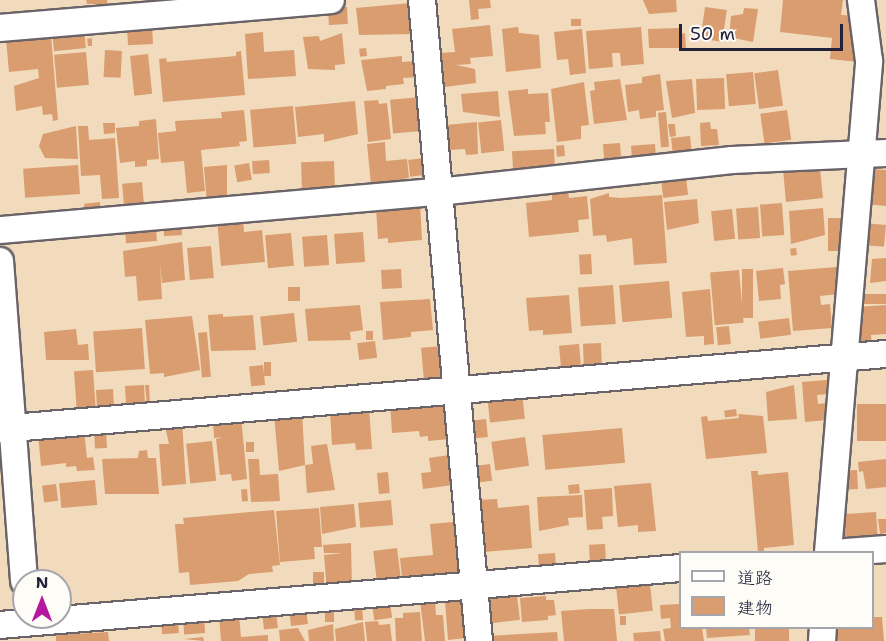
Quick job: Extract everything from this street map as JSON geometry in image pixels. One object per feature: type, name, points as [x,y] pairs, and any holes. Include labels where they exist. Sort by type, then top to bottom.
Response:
[{"type":"street","points":[[0,28],[331,0]]},
{"type":"street","points":[[422,0],[479,641]]},
{"type":"street","points":[[828,551],[842,357],[869,61],[861,0]]},
{"type":"street","points":[[0,230],[438,192],[732,160],[886,153]]},
{"type":"street","points":[[0,261],[6,429],[23,569]]},
{"type":"street","points":[[6,429],[886,354]]},
{"type":"street","points":[[859,551],[886,549]]},
{"type":"street","points":[[72,623],[679,568]]},
{"type":"building","points":[[86,0],[107,0],[108,9],[97,10],[97,4],[87,4]]},
{"type":"building","points":[[469,0],[490,0],[491,8],[478,9],[479,19],[471,20]]},
{"type":"building","points":[[643,0],[676,0],[677,12],[649,14]]},
{"type":"building","points":[[783,0],[843,0],[841,15],[858,16],[859,62],[830,59],[832,38],[780,32]]},
{"type":"building","points":[[411,3],[414,34],[359,35],[356,8]]},
{"type":"building","points":[[347,7],[348,24],[329,25],[328,8]]},
{"type":"building","points":[[705,7],[727,10],[722,42],[701,39]]},
{"type":"building","points":[[744,8],[758,9],[753,42],[729,37],[731,16],[743,14]]},
{"type":"building","points":[[571,19],[581,19],[581,26],[571,26]]},
{"type":"building","points":[[152,25],[153,44],[128,45],[127,26]]},
{"type":"building","points":[[490,25],[493,56],[470,58],[471,64],[456,65],[475,69],[476,83],[445,87],[439,53],[455,52],[452,29]]},
{"type":"building","points":[[518,27],[519,33],[539,35],[541,68],[506,72],[502,29]]},
{"type":"building","points":[[641,27],[644,64],[621,66],[620,53],[612,53],[613,67],[589,69],[586,31]]},
{"type":"building","points":[[679,28],[680,34],[685,33],[686,48],[649,48],[648,29]]},
{"type":"building","points":[[582,29],[586,73],[570,75],[568,59],[557,60],[554,32]]},
{"type":"building","points":[[84,30],[86,48],[54,51],[52,33]]},
{"type":"building","points":[[263,32],[264,52],[294,50],[296,76],[248,79],[245,34]]},
{"type":"building","points":[[342,33],[345,64],[335,65],[335,70],[308,69],[303,37],[319,36],[320,41]]},
{"type":"building","points":[[51,35],[58,120],[53,121],[52,114],[43,115],[42,106],[16,111],[14,86],[39,78],[38,69],[9,72],[6,39]]},
{"type":"building","points":[[92,38],[92,46],[88,46],[87,39]]},
{"type":"building","points":[[366,48],[367,56],[360,57],[359,49]]},
{"type":"building","points":[[105,50],[122,51],[121,78],[104,77]]},
{"type":"building","points":[[241,51],[245,95],[163,102],[159,59],[166,58],[167,62],[236,56],[236,52]]},
{"type":"building","points":[[86,52],[89,85],[57,88],[54,55]]},
{"type":"building","points":[[148,54],[152,94],[134,96],[130,56]]},
{"type":"building","points":[[402,56],[402,62],[416,61],[418,77],[403,78],[404,84],[386,86],[386,89],[367,91],[361,60]]},
{"type":"building","points":[[778,70],[783,106],[759,109],[754,73]]},
{"type":"building","points":[[753,72],[756,104],[729,106],[726,74]]},
{"type":"building","points":[[660,74],[664,110],[656,111],[656,117],[640,119],[639,110],[628,112],[625,85],[642,83],[642,77]]},
{"type":"building","points":[[724,78],[725,109],[697,110],[696,79]]},
{"type":"building","points":[[620,79],[627,120],[594,124],[590,91],[595,90],[594,82]]},
{"type":"building","points":[[692,79],[695,113],[672,118],[666,81]]},
{"type":"building","points":[[584,82],[589,125],[581,126],[581,139],[557,142],[551,89]]},
{"type":"building","points":[[528,89],[528,94],[548,93],[550,122],[545,122],[546,134],[514,136],[508,91]]},
{"type":"building","points":[[498,91],[500,117],[463,112],[461,94]]},
{"type":"building","points":[[421,97],[424,131],[393,134],[390,100]]},
{"type":"building","points":[[378,100],[379,104],[387,103],[391,139],[368,142],[364,101]]},
{"type":"building","points":[[355,101],[358,134],[324,142],[324,134],[298,137],[295,107]]},
{"type":"building","points":[[293,106],[296,144],[253,148],[250,110]]},
{"type":"building","points":[[244,110],[247,141],[239,142],[240,146],[201,150],[205,191],[187,193],[184,161],[161,163],[158,133],[176,131],[175,121],[222,118],[221,112]]},
{"type":"building","points":[[787,110],[791,140],[764,143],[760,114]]},
{"type":"building","points":[[666,112],[669,147],[661,148],[658,113]]},
{"type":"building","points":[[156,119],[159,159],[147,160],[147,166],[135,167],[135,161],[120,163],[116,128],[139,126],[139,121]]},
{"type":"building","points":[[501,120],[504,151],[481,153],[478,122]]},
{"type":"building","points":[[477,122],[478,154],[466,155],[465,149],[449,150],[446,125]]},
{"type":"building","points":[[710,122],[711,129],[717,129],[719,145],[701,146],[700,123]]},
{"type":"building","points":[[103,123],[115,123],[115,133],[104,134]]},
{"type":"building","points":[[668,124],[675,124],[676,136],[670,137]]},
{"type":"building","points":[[76,126],[78,159],[45,158],[39,146],[43,134]]},
{"type":"building","points":[[78,126],[88,126],[89,140],[115,138],[119,198],[102,199],[100,175],[81,176]]},
{"type":"building","points":[[690,136],[692,155],[673,157],[671,138]]},
{"type":"building","points":[[385,142],[386,161],[407,159],[409,178],[402,179],[403,184],[371,184],[367,144]]},
{"type":"building","points":[[620,143],[621,159],[604,160],[603,144]]},
{"type":"building","points":[[655,144],[656,159],[632,161],[631,146]]},
{"type":"building","points":[[564,145],[565,156],[557,157],[556,146]]},
{"type":"building","points":[[554,149],[555,167],[513,169],[512,151]]},
{"type":"building","points":[[424,158],[426,175],[410,177],[408,160]]},
{"type":"building","points":[[269,160],[270,173],[253,174],[252,161]]},
{"type":"building","points":[[334,161],[335,187],[302,188],[301,162]]},
{"type":"building","points":[[249,163],[252,180],[237,182],[234,166]]},
{"type":"building","points":[[78,165],[80,194],[25,198],[23,169]]},
{"type":"building","points":[[227,165],[227,202],[207,204],[204,167]]},
{"type":"building","points":[[802,167],[802,170],[820,169],[823,198],[786,202],[783,169]]},
{"type":"building","points":[[870,169],[886,170],[886,206],[866,204]]},
{"type":"building","points":[[686,178],[688,195],[663,198],[661,181]]},
{"type":"building","points":[[142,182],[144,207],[124,209],[122,184]]},
{"type":"building","points":[[568,191],[569,198],[587,196],[589,219],[578,220],[579,232],[529,237],[526,203],[552,200],[552,192]]},
{"type":"building","points":[[609,193],[609,197],[621,198],[662,195],[667,263],[634,265],[632,238],[607,242],[606,235],[593,236],[590,199]]},
{"type":"building","points":[[697,199],[699,223],[667,230],[664,202]]},
{"type":"building","points":[[100,202],[101,212],[85,214],[84,204]]},
{"type":"building","points":[[782,203],[784,235],[762,236],[760,205]]},
{"type":"building","points":[[420,204],[422,240],[388,243],[388,238],[378,239],[376,208]]},
{"type":"building","points":[[758,207],[760,238],[738,239],[736,209]]},
{"type":"building","points":[[823,208],[825,235],[791,244],[789,211]]},
{"type":"building","points":[[732,209],[735,239],[714,241],[711,211]]},
{"type":"building","points":[[243,217],[244,232],[262,230],[265,262],[221,266],[217,219]]},
{"type":"building","points":[[828,218],[844,218],[844,251],[828,251]]},
{"type":"building","points":[[181,220],[182,235],[164,236],[163,221]]},
{"type":"building","points":[[864,223],[886,225],[884,247],[862,245]]},
{"type":"building","points":[[156,228],[157,241],[126,243],[125,230]]},
{"type":"building","points":[[363,232],[365,262],[336,264],[334,234]]},
{"type":"building","points":[[291,233],[294,266],[268,268],[265,235]]},
{"type":"building","points":[[327,235],[329,265],[304,267],[302,237]]},
{"type":"building","points":[[182,242],[185,280],[162,283],[160,263],[162,299],[138,301],[136,276],[125,277],[123,251]]},
{"type":"building","points":[[211,246],[214,278],[190,280],[187,248]]},
{"type":"building","points":[[796,248],[797,255],[791,256],[790,249]]},
{"type":"building","points":[[591,254],[592,274],[580,275],[579,255]]},
{"type":"building","points":[[886,258],[886,281],[870,283],[872,259]]},
{"type":"building","points":[[837,267],[839,294],[820,296],[821,305],[830,304],[832,328],[793,331],[788,271]]},
{"type":"building","points":[[783,268],[785,284],[780,285],[781,299],[759,301],[756,271]]},
{"type":"building","points":[[401,269],[402,288],[382,289],[381,270]]},
{"type":"building","points":[[742,269],[753,269],[753,318],[742,318]]},
{"type":"building","points":[[739,270],[744,323],[715,325],[710,273]]},
{"type":"building","points":[[669,281],[672,318],[622,322],[619,285]]},
{"type":"building","points":[[613,285],[616,324],[581,326],[578,287]]},
{"type":"building","points":[[288,287],[300,287],[300,301],[288,301]]},
{"type":"building","points":[[710,289],[714,344],[704,345],[704,336],[686,337],[682,292]]},
{"type":"building","points":[[860,294],[886,294],[886,304],[860,304]]},
{"type":"building","points":[[569,295],[572,333],[543,335],[543,330],[529,331],[526,298]]},
{"type":"building","points":[[430,299],[433,330],[411,332],[411,337],[383,340],[380,302]]},
{"type":"building","points":[[360,305],[363,330],[350,332],[351,340],[308,341],[305,309]]},
{"type":"building","points":[[886,305],[886,334],[871,335],[872,346],[857,348],[857,307]]},
{"type":"building","points":[[294,313],[297,342],[263,345],[260,317]]},
{"type":"building","points":[[223,314],[223,317],[253,315],[256,350],[211,351],[208,315]]},
{"type":"building","points":[[192,316],[200,370],[164,377],[164,373],[150,374],[145,320]]},
{"type":"building","points":[[789,318],[791,335],[760,339],[758,322]]},
{"type":"building","points":[[729,326],[731,344],[718,345],[716,327]]},
{"type":"building","points":[[142,328],[145,369],[96,372],[93,331]]},
{"type":"building","points":[[76,329],[78,345],[88,344],[89,360],[46,360],[44,332]]},
{"type":"building","points":[[366,331],[373,331],[373,340],[366,340]]},
{"type":"building","points":[[207,332],[211,377],[202,378],[198,333]]},
{"type":"building","points":[[375,341],[377,358],[359,360],[357,343]]},
{"type":"building","points":[[601,343],[602,366],[584,367],[583,344]]},
{"type":"building","points":[[579,344],[581,369],[561,371],[559,346]]},
{"type":"building","points":[[442,346],[445,381],[424,383],[421,348]]},
{"type":"building","points":[[264,362],[271,362],[271,376],[264,376]]},
{"type":"building","points":[[263,365],[265,385],[251,386],[249,366]]},
{"type":"building","points":[[93,370],[96,410],[77,411],[74,371]]},
{"type":"building","points":[[827,380],[829,394],[817,395],[818,404],[827,403],[828,420],[805,422],[802,382]]},
{"type":"building","points":[[144,385],[145,406],[126,407],[125,386]]},
{"type":"building","points":[[144,385],[145,406],[126,407],[125,386]]},
{"type":"building","points":[[794,385],[797,419],[768,421],[766,392]]},
{"type":"building","points":[[113,389],[114,410],[97,411],[96,390]]},
{"type":"building","points":[[522,392],[525,419],[490,423],[487,396]]},
{"type":"building","points":[[446,402],[449,439],[428,441],[428,436],[420,437],[419,431],[392,433],[390,403]]},
{"type":"building","points":[[857,404],[886,404],[886,441],[857,441]]},
{"type":"building","points":[[369,408],[372,449],[356,450],[355,443],[332,445],[330,411]]},
{"type":"building","points":[[736,409],[737,416],[725,418],[724,411]]},
{"type":"building","points":[[302,412],[305,465],[279,471],[274,414]]},
{"type":"building","points":[[738,414],[763,416],[767,453],[706,459],[701,417],[707,416],[708,421],[739,418]]},
{"type":"building","points":[[241,416],[247,479],[232,481],[231,474],[220,475],[216,439],[223,437],[214,438],[213,419]]},
{"type":"building","points":[[486,419],[488,437],[472,439],[470,421]]},
{"type":"building","points":[[182,421],[186,484],[162,486],[159,444],[169,444],[164,422]]},
{"type":"building","points":[[622,428],[625,463],[545,470],[542,435]]},
{"type":"building","points":[[106,429],[107,448],[95,449],[94,430]]},
{"type":"building","points":[[84,430],[87,458],[93,457],[95,470],[77,471],[76,466],[66,467],[66,463],[41,466],[38,434]]},
{"type":"building","points":[[525,437],[529,466],[495,470],[491,442]]},
{"type":"building","points":[[212,441],[216,481],[190,483],[186,444]]},
{"type":"building","points":[[246,442],[254,442],[254,452],[246,452]]},
{"type":"building","points":[[327,444],[335,490],[307,493],[305,465],[313,464],[311,446]]},
{"type":"building","points":[[147,450],[148,458],[156,458],[159,494],[105,494],[102,459],[138,458],[139,451]]},
{"type":"building","points":[[449,455],[453,485],[423,489],[421,473],[431,472],[429,458]]},
{"type":"building","points":[[248,459],[259,459],[260,475],[278,474],[280,501],[251,502]]},
{"type":"building","points":[[886,459],[886,487],[866,489],[863,471],[859,472],[858,462]]},
{"type":"building","points":[[490,464],[492,481],[476,483],[474,466]]},
{"type":"building","points":[[857,470],[858,489],[842,490],[841,471]]},
{"type":"building","points":[[751,471],[758,471],[758,475],[788,472],[794,545],[764,548],[764,551],[758,551]]},
{"type":"building","points":[[388,472],[390,493],[379,494],[377,473]]},
{"type":"building","points":[[95,480],[97,505],[61,508],[59,483]]},
{"type":"building","points":[[651,483],[656,531],[638,532],[638,525],[618,527],[614,486]]},
{"type":"building","points":[[56,484],[58,501],[44,503],[42,486]]},
{"type":"building","points":[[579,484],[580,493],[569,494],[568,485]]},
{"type":"building","points":[[612,488],[613,516],[602,517],[603,529],[587,530],[584,490]]},
{"type":"building","points":[[247,489],[248,501],[242,501],[241,490]]},
{"type":"building","points":[[582,495],[583,517],[568,518],[569,525],[539,531],[537,497]]},
{"type":"building","points":[[497,499],[498,508],[529,505],[532,548],[484,552],[479,500]]},
{"type":"building","points":[[391,500],[393,525],[360,528],[358,503]]},
{"type":"building","points":[[354,504],[356,527],[322,534],[320,507]]},
{"type":"building","points":[[319,508],[322,547],[314,547],[315,559],[280,562],[276,511]]},
{"type":"building","points":[[274,510],[280,565],[272,566],[273,572],[249,574],[238,581],[190,585],[189,572],[179,573],[175,524],[184,524],[183,518]]},
{"type":"building","points":[[876,512],[878,540],[845,542],[843,514]]},
{"type":"building","points":[[878,519],[886,519],[886,533],[880,534]]},
{"type":"building","points":[[454,522],[462,576],[403,588],[400,558],[433,555],[430,524]]},
{"type":"building","points":[[351,543],[352,589],[327,591],[324,555],[343,553],[324,553],[323,545]]},
{"type":"building","points":[[605,544],[606,564],[590,565],[589,545]]},
{"type":"building","points":[[397,548],[401,581],[377,584],[373,551]]},
{"type":"building","points":[[555,553],[556,569],[539,570],[538,554]]},
{"type":"building","points":[[313,572],[324,572],[324,593],[313,593]]},
{"type":"building","points":[[650,584],[653,611],[619,614],[616,588]]},
{"type":"building","points":[[517,596],[520,620],[489,624],[486,600]]},
{"type":"building","points":[[546,596],[546,600],[554,600],[556,615],[548,616],[548,620],[522,622],[520,598]]},
{"type":"building","points":[[435,600],[436,615],[443,615],[445,641],[425,641],[420,601]]},
{"type":"building","points":[[460,600],[466,638],[448,640],[445,601]]},
{"type":"building","points":[[390,603],[392,618],[374,620],[372,606]]},
{"type":"building","points":[[679,604],[679,629],[702,629],[704,641],[665,641],[663,629],[671,628],[670,618],[661,619],[660,605]]},
{"type":"building","points":[[362,605],[363,620],[355,621],[354,606]]},
{"type":"building","points":[[306,608],[308,624],[291,626],[289,610]]},
{"type":"building","points":[[325,608],[334,608],[334,622],[325,622]]},
{"type":"building","points":[[614,609],[617,641],[564,641],[561,611]]},
{"type":"building","points":[[276,612],[278,628],[264,630],[262,614]]},
{"type":"building","points":[[420,612],[422,641],[396,641],[395,618],[403,618],[403,613]]},
{"type":"building","points":[[239,614],[241,637],[268,635],[268,641],[221,641],[219,616]]},
{"type":"building","points":[[620,616],[626,616],[626,625],[620,625]]},
{"type":"building","points":[[204,617],[205,633],[184,634],[183,618]]},
{"type":"building","points":[[874,617],[882,617],[884,641],[830,641],[831,629],[874,629]]},
{"type":"building","points":[[178,619],[179,633],[162,634],[161,620]]},
{"type":"building","points":[[378,621],[379,625],[390,624],[392,641],[367,641],[365,622]]},
{"type":"building","points":[[363,622],[365,641],[336,641],[335,629]]},
{"type":"building","points":[[333,624],[334,641],[309,641],[308,630]]},
{"type":"building","points":[[298,628],[305,641],[280,641],[279,630]]},
{"type":"building","points":[[706,629],[749,629],[750,635],[707,638]]},
{"type":"building","points":[[755,629],[789,629],[789,641],[755,641]]},
{"type":"building","points":[[660,631],[661,641],[634,641],[633,633]]},
{"type":"building","points":[[108,632],[109,641],[56,641],[56,635]]},
{"type":"building","points":[[557,632],[558,641],[489,641],[488,636]]},
{"type":"building","points":[[203,637],[204,641],[184,639]]}]
